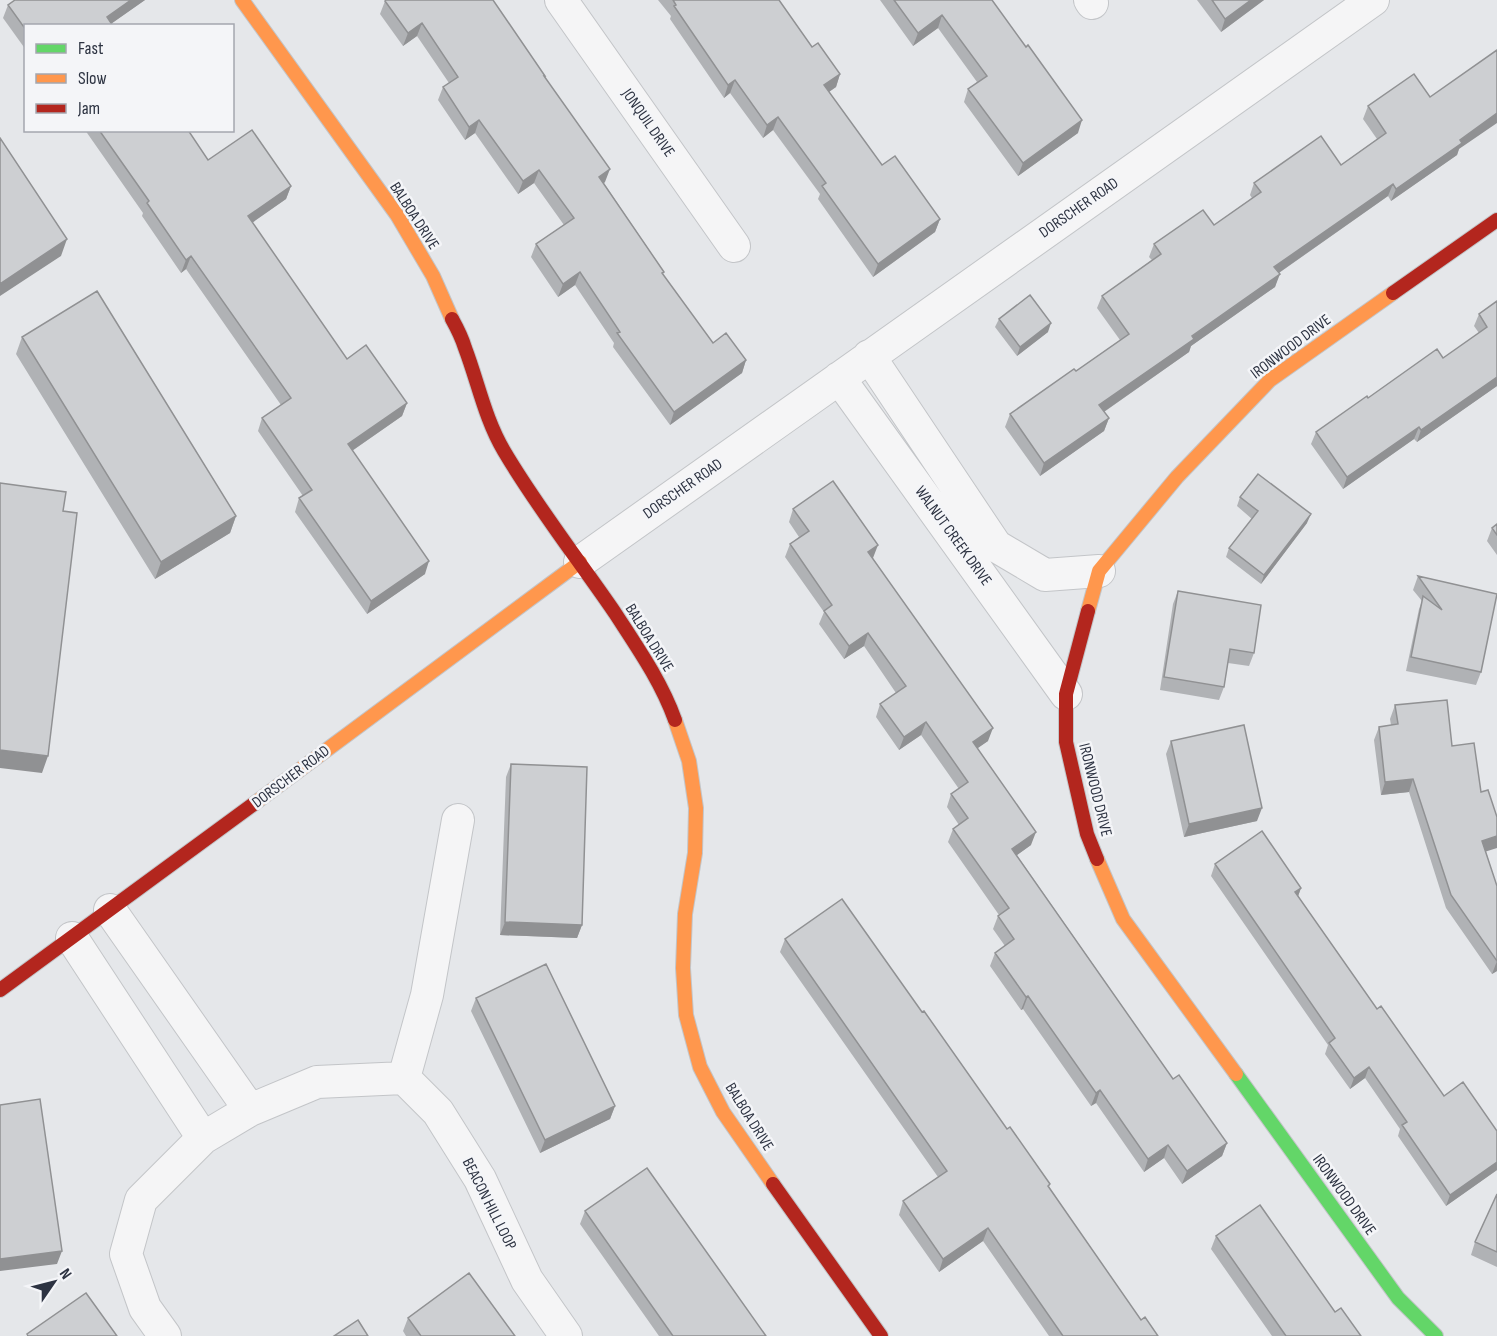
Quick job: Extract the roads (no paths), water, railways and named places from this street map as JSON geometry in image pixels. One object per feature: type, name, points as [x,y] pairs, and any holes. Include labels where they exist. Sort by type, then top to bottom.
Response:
[{"type":"street","name":"BALBOA DRIVE","points":[[242,0],[397,215],[433,276],[465,348],[483,405],[502,448],[645,658],[670,706],[689,761],[696,808],[694,853],[685,914],[683,968],[686,1015],[700,1067],[729,1121],[881,1336]]},
{"type":"street","name":"JONQUIL DRIVE","points":[[561,0],[734,246]]},
{"type":"street","name":"DORSCHER ROAD","points":[[0,990],[580,562],[1373,0]]},
{"type":"street","name":"IRONWOOD DRIVE","points":[[1436,1336],[1398,1298],[1123,919],[1087,834],[1066,742],[1066,694],[1099,571],[1177,477],[1270,380],[1497,220]]},
{"type":"street","name":"WALNUT CREEK DRIVE","points":[[869,356],[996,546],[1045,575],[1099,571]]},
{"type":"street","name":"WALNUT CREEK DRIVE","points":[[839,378],[1066,694]]},
{"type":"street","points":[[165,1336],[145,1308],[126,1254],[141,1200],[203,1138],[250,1110],[316,1082],[404,1078],[427,995],[458,820]]},
{"type":"street","points":[[110,910],[250,1110]]},
{"type":"street","points":[[72,938],[203,1138]]},
{"type":"street","name":"BEACON HILL LOOP","points":[[404,1078],[438,1112],[480,1179],[527,1280],[566,1336]]}]
